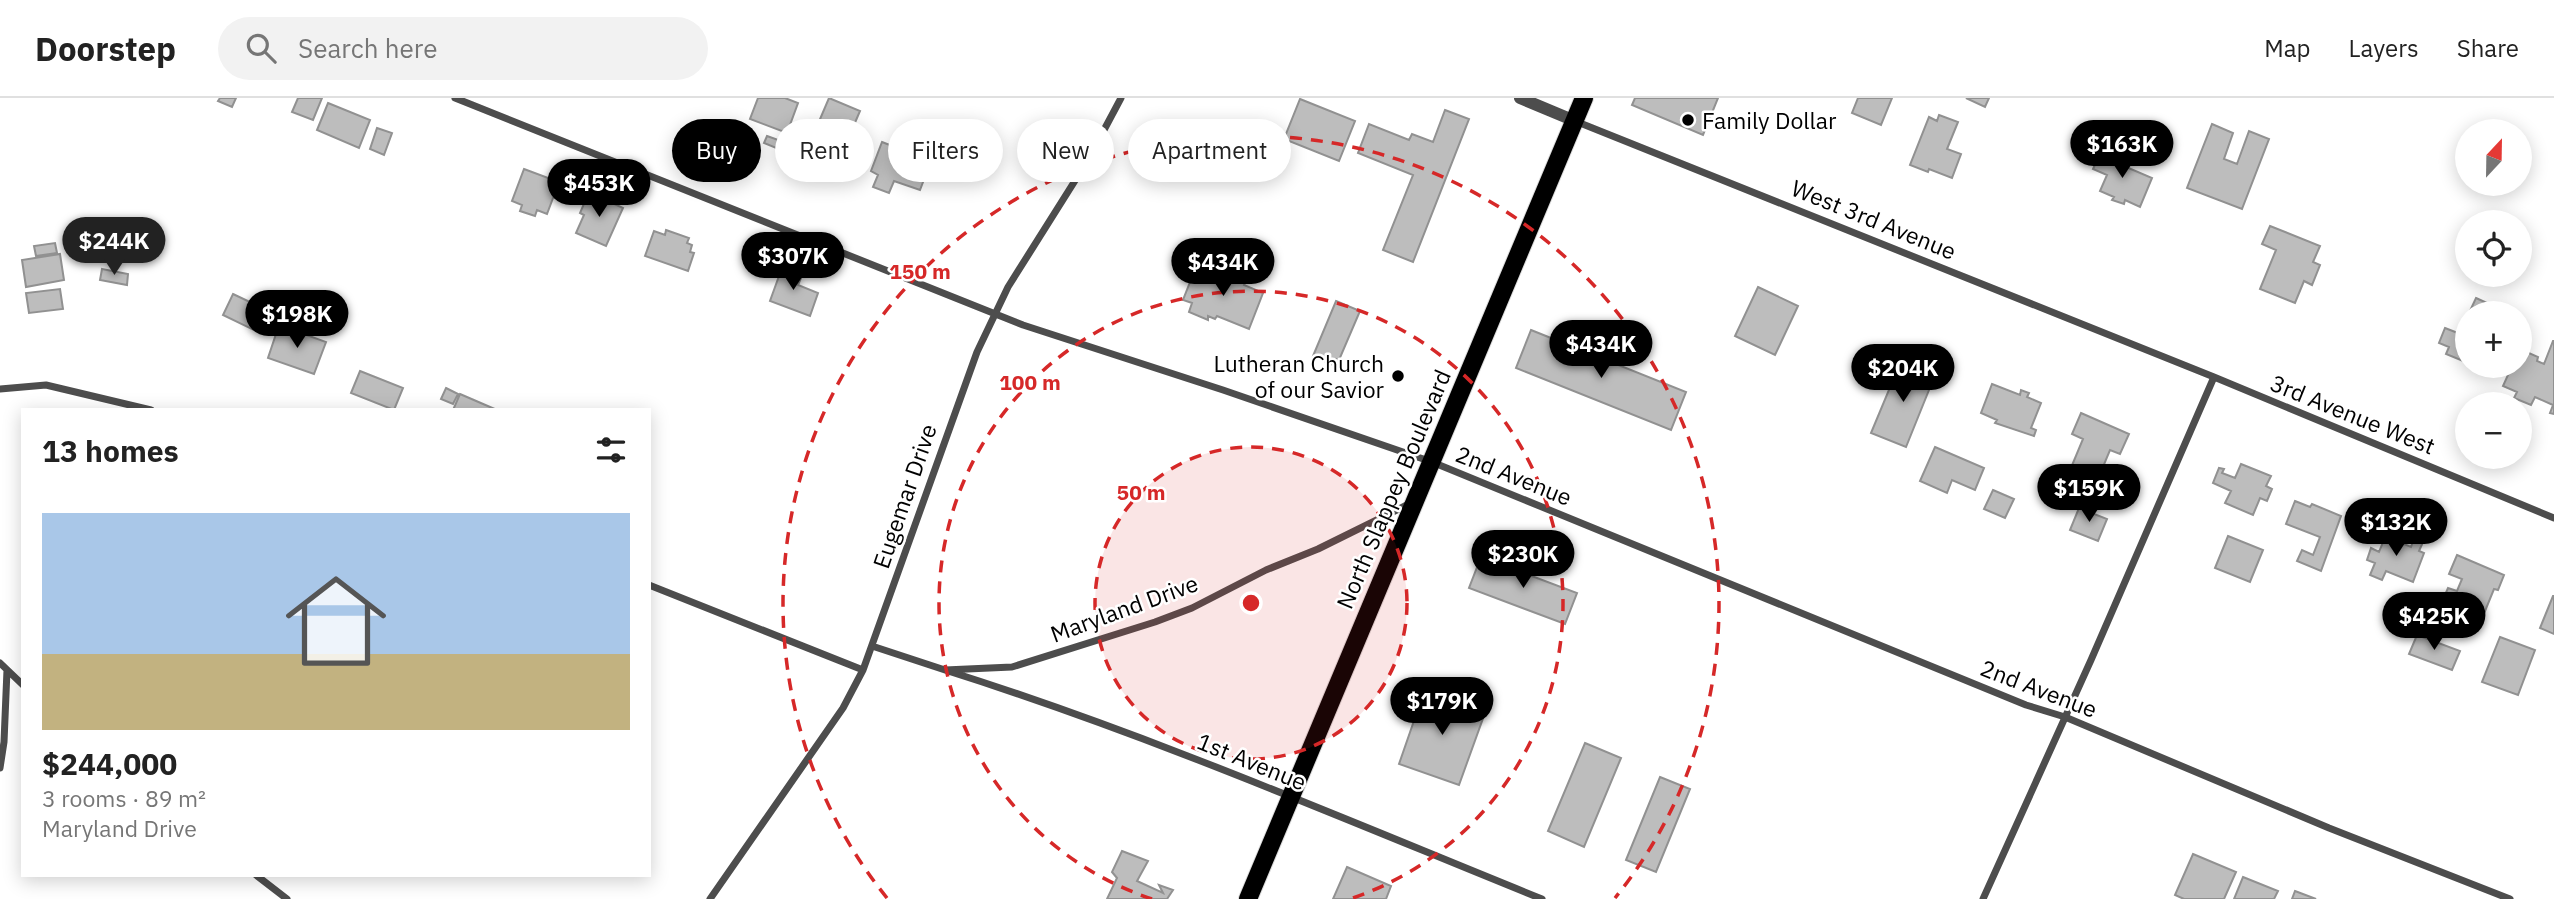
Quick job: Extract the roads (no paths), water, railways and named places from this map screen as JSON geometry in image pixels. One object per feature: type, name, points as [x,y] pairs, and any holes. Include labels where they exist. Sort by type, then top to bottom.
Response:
[{"type":"main road","name":"North Slappey Boulevard","points":[[1248,899],[1584,98]]},
{"type":"street","name":"2nd Avenue","points":[[455,98],[1023,326],[1235,394],[1432,462],[2026,705],[2065,718],[2329,828],[2510,899]]},
{"type":"street","name":"Eugemar Drive","points":[[710,899],[843,708],[863,670],[977,352],[1008,287],[1088,160],[1121,98]]},
{"type":"street","name":"West 3rd Avenue","points":[[1520,98],[2214,377]]},
{"type":"street","name":"3rd Avenue West","points":[[2214,377],[2554,518]]},
{"type":"street","points":[[1983,899],[2214,377]]},
{"type":"street","points":[[0,388],[46,384],[143,408]]},
{"type":"street","name":"Maryland Drive","points":[[872,646],[944,670],[1012,667],[1192,608],[1266,570],[1318,549],[1415,502]]},
{"type":"street","points":[[651,586],[863,670]]},
{"type":"street","points":[[0,663],[21,682]]},
{"type":"street","points":[[0,768],[4,742],[7,670]]},
{"type":"street","name":"1st Avenue","points":[[944,670],[1042,700],[1208,762],[1542,899]]},
{"type":"street","points":[[259,877],[287,899]]},
{"type":"place","name":"Family Dollar","points":[[1688,120]]},
{"type":"place","name":"Lutheran Church of our Savior","points":[[1398,376]]}]
